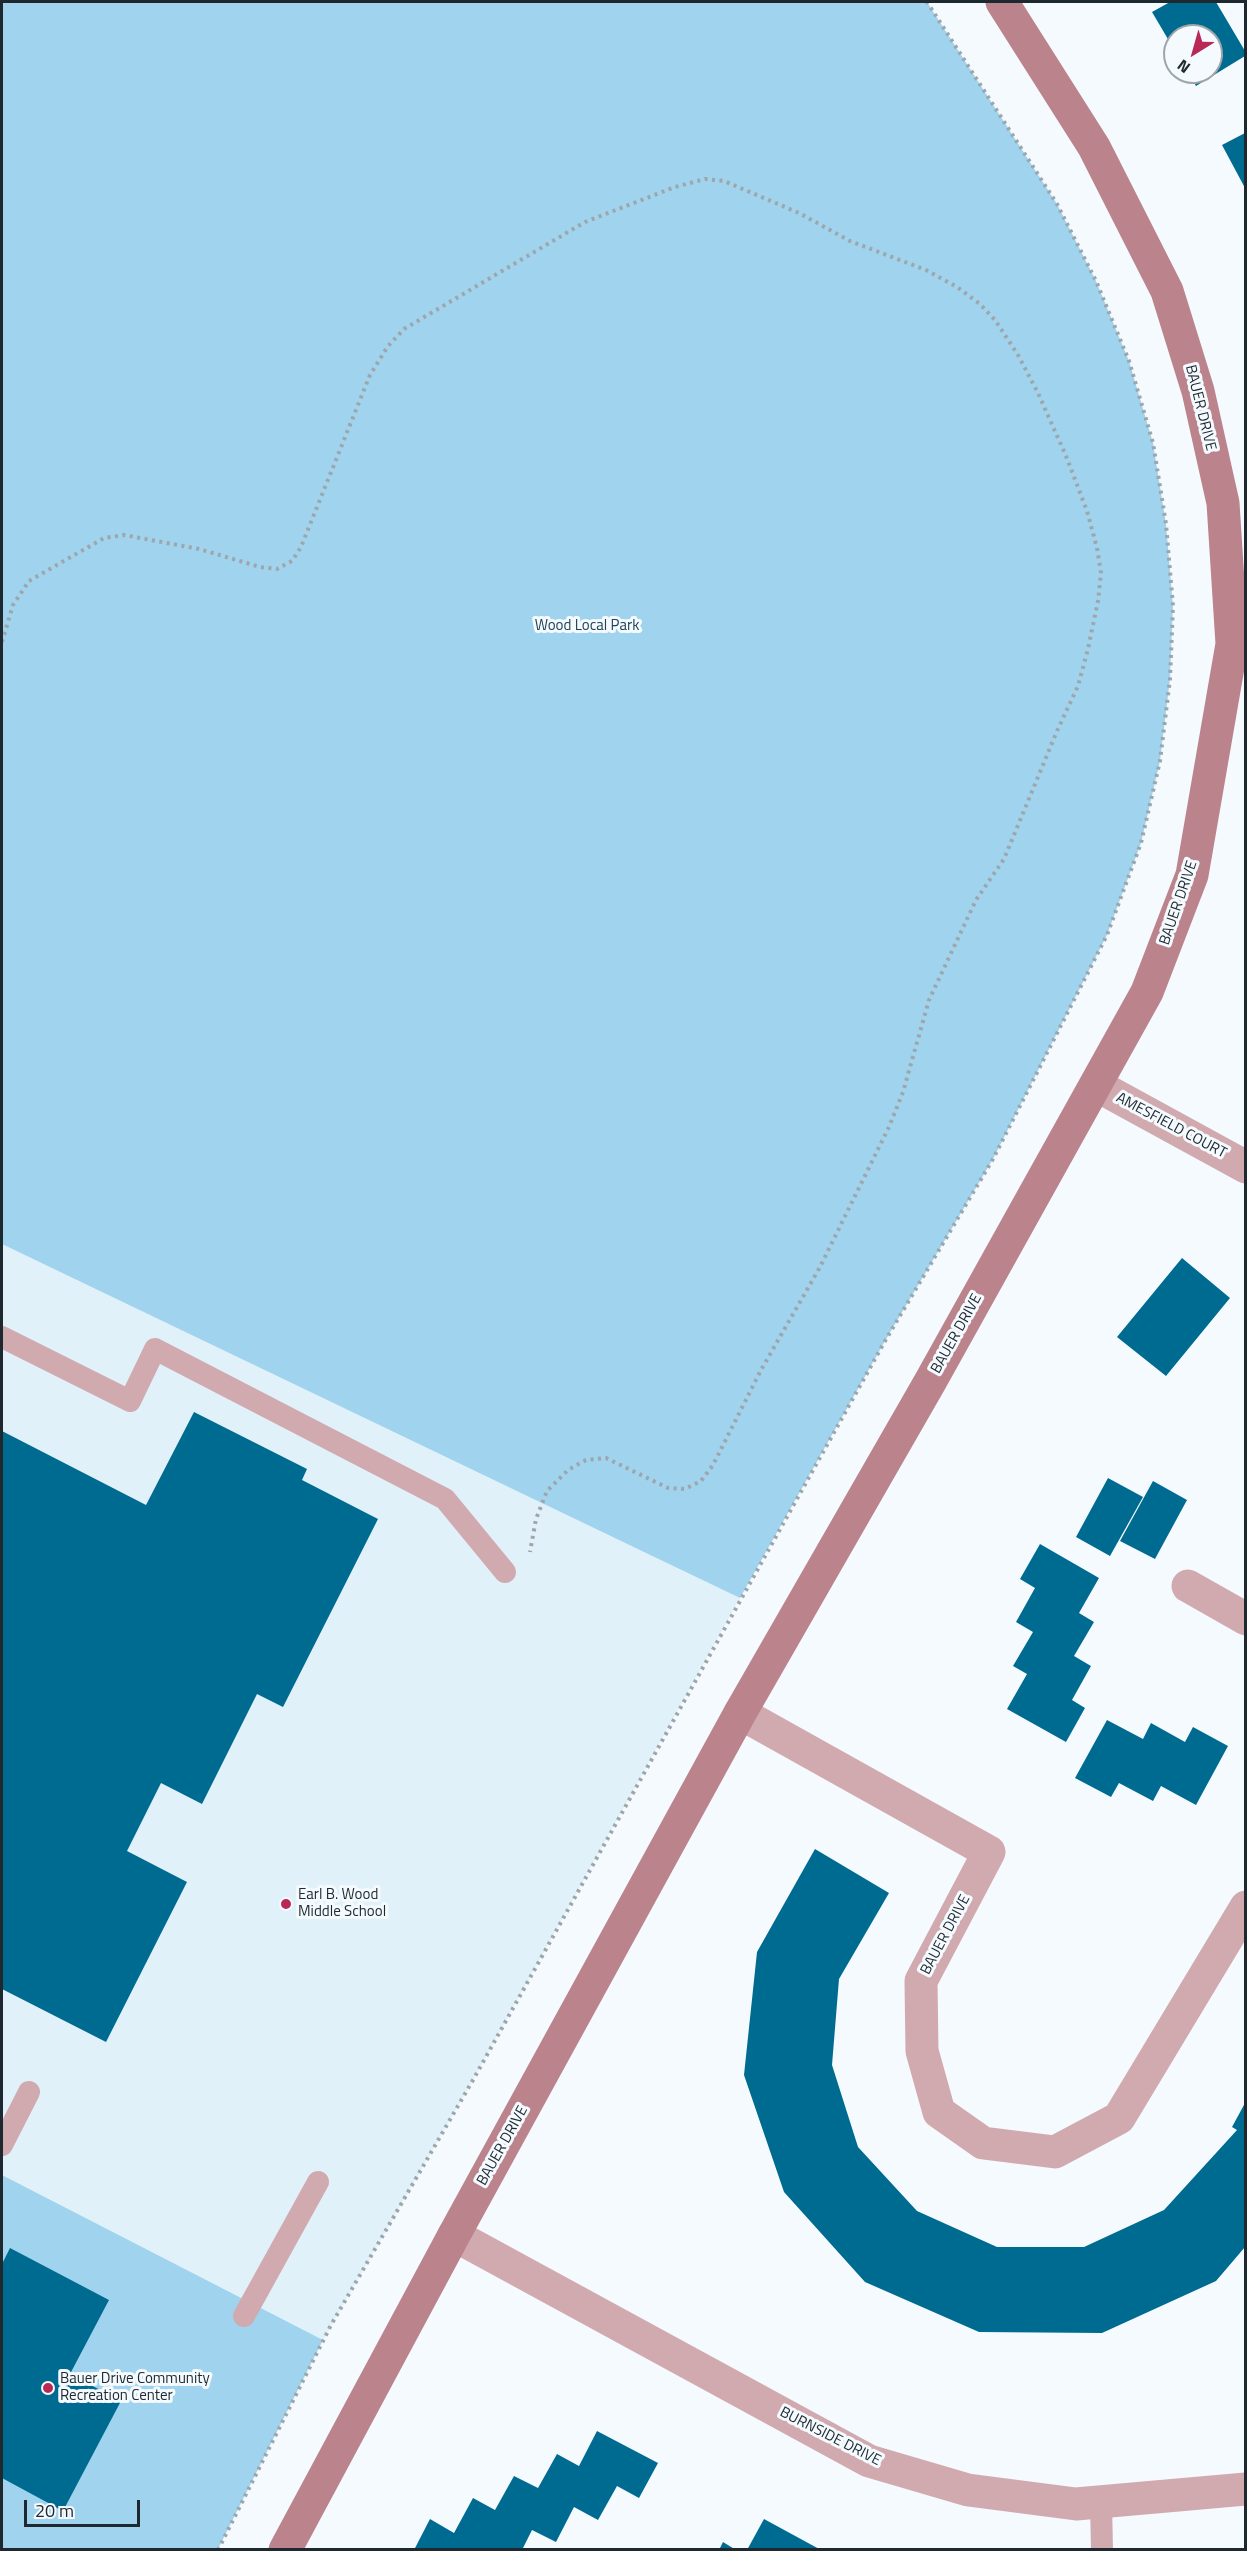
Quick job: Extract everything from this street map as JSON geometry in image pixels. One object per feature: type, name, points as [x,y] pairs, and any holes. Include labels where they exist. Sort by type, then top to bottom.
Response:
[{"type":"street","name":"BAUER DRIVE","points":[[285,2550],[454,2235],[740,1713],[1147,992],[1192,875],[1239,645],[1223,503],[1198,391],[1167,291],[1094,147],[1002,2]]},
{"type":"street","name":"AMESFIELD COURT","points":[[1096,1085],[1245,1167]]},
{"type":"street","points":[[1188,1586],[1245,1619]]},
{"type":"street","name":"BAUER DRIVE","points":[[740,1713],[989,1852],[921,1981],[922,2051],[939,2112],[983,2143],[1056,2152],[1119,2118],[1245,1907]]},
{"type":"street","name":"BURNSIDE DRIVE","points":[[454,2235],[869,2461],[968,2490],[1076,2504],[1245,2489]]},
{"type":"lane","points":[[2,1337],[130,1401],[155,1349],[445,1499],[506,1572]]},
{"type":"lane","points":[[2,2145],[29,2092]]},
{"type":"lane","points":[[244,2316],[318,2182]]},
{"type":"lane","points":[[1101,2502],[1102,2550]]},
{"type":"path","points":[[218,2550],[331,2325],[473,2080],[879,1350],[993,1159],[1107,935],[1141,843],[1160,761],[1170,679],[1173,606],[1166,524],[1153,442],[1129,361],[1096,281],[1057,204],[927,2]]},
{"type":"path","points":[[2,642],[13,605],[29,581],[104,538],[124,535],[199,549],[260,567],[277,569],[292,561],[301,547],[370,375],[388,346],[404,329],[585,222],[675,187],[705,179],[724,181],[799,213],[850,241],[926,270],[957,287],[980,304],[995,320],[1018,355],[1066,456],[1087,511],[1097,548],[1101,573],[1098,601],[1078,686],[1004,859],[976,900],[929,1000],[903,1092],[889,1127],[820,1267],[761,1371],[712,1465],[700,1481],[685,1489],[668,1488],[606,1458],[586,1460],[568,1470],[547,1491],[536,1519],[528,1560]]},
{"type":"shaded area","name":"Earl B. Wood Middle School","points":[[2,1239],[740,1598],[473,2080],[323,2340],[2,2175]]},
{"type":"green space","name":"Wood Local Park","points":[[2,2],[927,2],[1057,204],[1096,281],[1129,361],[1153,443],[1166,524],[1173,606],[1170,679],[1160,761],[1141,843],[1107,935],[993,1159],[885,1341],[740,1598],[2,1244]]},
{"type":"green space","points":[[2,2175],[323,2340],[218,2549],[2,2549]]},
{"type":"building","points":[[1170,2],[1216,2],[1245,51],[1245,56],[1223,69],[1223,24],[1163,24],[1163,31],[1152,12]]},
{"type":"building","points":[[1245,133],[1245,188],[1222,145]]},
{"type":"building","points":[[1182,1258],[1230,1298],[1166,1376],[1117,1337]]},
{"type":"building","points":[[194,1412],[307,1469],[302,1480],[378,1519],[283,1707],[257,1694],[202,1804],[161,1783],[127,1851],[187,1882],[106,2042],[2,1989],[2,1431],[146,1505]]},
{"type":"building","points":[[1108,1478],[1143,1497],[1110,1556],[1076,1537]]},
{"type":"building","points":[[1153,1481],[1187,1500],[1155,1559],[1120,1541]]},
{"type":"building","points":[[1040,1544],[1099,1578],[1079,1613],[1094,1622],[1074,1656],[1091,1666],[1072,1700],[1085,1708],[1066,1742],[1007,1709],[1027,1674],[1013,1666],[1033,1632],[1016,1622],[1035,1588],[1020,1579]]},
{"type":"building","points":[[1107,1720],[1143,1739],[1151,1723],[1185,1742],[1193,1727],[1228,1746],[1196,1805],[1161,1786],[1153,1801],[1119,1783],[1111,1797],[1075,1778]]},
{"type":"building","points":[[815,1849],[889,1893],[839,1979],[832,2065],[858,2147],[917,2211],[997,2247],[1084,2247],[1164,2210],[1237,2130],[1232,2127],[1245,2103],[1245,2247],[1216,2281],[1102,2333],[979,2332],[865,2282],[784,2192],[744,2075],[757,1952]]},
{"type":"building","name":"Bauer Drive Community Recreation Center","points":[[10,2248],[109,2300],[70,2374],[121,2401],[63,2511],[2,2478],[2,2264]]},
{"type":"building","points":[[597,2431],[658,2463],[639,2498],[617,2486],[598,2520],[574,2507],[556,2542],[532,2530],[522,2550],[414,2550],[430,2519],[454,2533],[473,2498],[495,2510],[514,2476],[538,2488],[557,2454],[579,2466]]},
{"type":"building","points":[[764,2519],[821,2550],[747,2550]]},
{"type":"building","points":[[723,2542],[736,2550],[719,2550]]},
{"type":"place","name":"Earl B. Wood Middle School","points":[[286,1904]]},
{"type":"place","name":"Bauer Drive Community Recreation Center","points":[[48,2388]]}]
